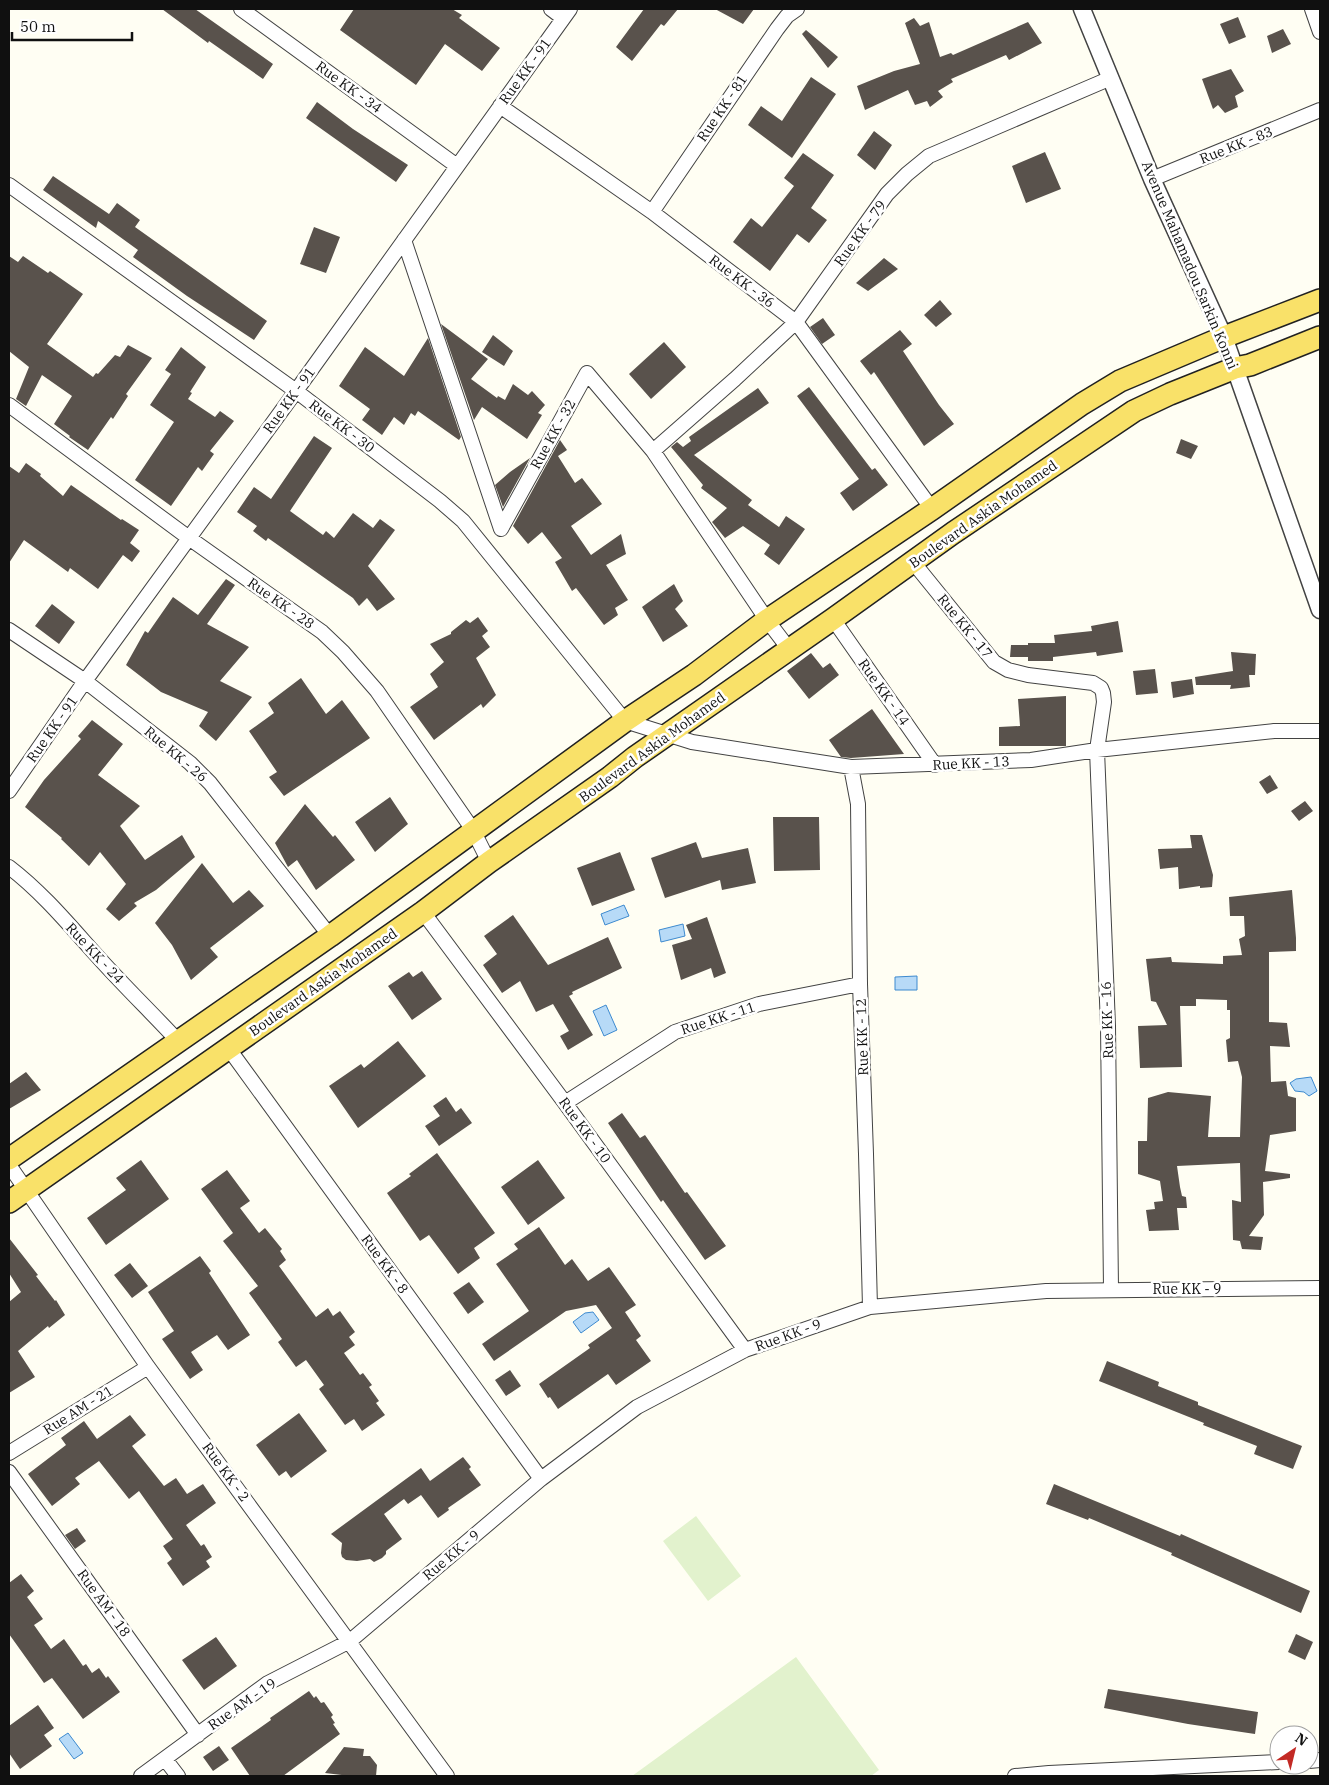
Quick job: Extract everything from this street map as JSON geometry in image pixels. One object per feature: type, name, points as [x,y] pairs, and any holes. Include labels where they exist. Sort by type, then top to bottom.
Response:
[{"type":"main road","points":[[9,1159],[330,936],[473,830],[625,721],[694,675],[767,620],[932,509],[1082,404],[1120,381],[1320,300]]},
{"type":"main road","name":"Boulevard Askia Mohamed","points":[[9,1202],[423,912],[489,862],[953,533],[1134,411],[1170,394],[1235,368],[1250,365],[1320,337]]},
{"type":"street","name":"Rue KK - 34","points":[[242,9],[457,166]]},
{"type":"street","points":[[550,9],[566,14]]},
{"type":"street","name":"Rue KK - 81","points":[[652,212],[777,29],[787,16],[798,9]]},
{"type":"street","name":"Avenue Mahamadou Sarkin Konni","points":[[1082,9],[1152,179],[1224,338],[1320,610]]},
{"type":"street","points":[[1312,9],[1320,32]]},
{"type":"street","name":"Rue KK - 91","points":[[9,792],[85,681],[190,538],[566,14]]},
{"type":"street","name":"Rue KK - 79","points":[[653,451],[796,322],[888,194],[907,174],[929,156],[1111,78]]},
{"type":"street","name":"Rue KK - 36","points":[[500,106],[652,212],[796,322],[932,509]]},
{"type":"street","name":"Rue KK - 83","points":[[1152,179],[1320,110]]},
{"type":"street","name":"Rue KK - 30","points":[[9,185],[296,391],[440,501],[463,521],[625,721]]},
{"type":"street","name":"Rue KK - 32","points":[[404,240],[501,528],[586,373],[653,451],[767,620],[789,649]]},
{"type":"street","name":"Rue KK - 28","points":[[9,405],[322,632],[343,652],[377,691],[473,830],[489,862]]},
{"type":"street","name":"Rue KK - 17","points":[[914,562],[994,662],[1008,670],[1028,675],[1093,683],[1101,688],[1104,702]]},
{"type":"street","name":"Rue KK - 14","points":[[833,619],[935,765]]},
{"type":"street","name":"Rue KK - 26","points":[[9,630],[85,681],[190,763],[210,783],[330,936]]},
{"type":"street","name":"Rue KK - 16","points":[[1104,702],[1097,750],[1108,1026],[1110,1290]]},
{"type":"street","name":"Rue KK - 13","points":[[625,721],[666,736],[692,742],[851,767],[1031,760],[1097,750],[1274,731],[1320,731]]},
{"type":"street","name":"Rue KK - 12","points":[[851,767],[858,804],[860,984],[870,1307]]},
{"type":"street","name":"Rue KK - 24","points":[[9,867],[29,882],[178,1041]]},
{"type":"street","name":"Rue KK - 10","points":[[423,912],[565,1102],[745,1350]]},
{"type":"street","name":"Rue KK - 11","points":[[565,1102],[675,1032],[759,1004],[860,984]]},
{"type":"street","name":"Rue KK - 8","points":[[229,1049],[541,1479]]},
{"type":"street","name":"Rue KK - 2","points":[[9,1165],[148,1367],[447,1776]]},
{"type":"street","name":"Rue KK - 9","points":[[350,1641],[541,1479],[637,1407],[745,1350],[870,1307],[1046,1291],[1320,1288]]},
{"type":"street","name":"Rue AM - 21","points":[[9,1453],[148,1367]]},
{"type":"street","name":"Rue AM - 18","points":[[9,1472],[198,1734]]},
{"type":"street","name":"Rue AM - 19","points":[[141,1776],[268,1683],[350,1641]]},
{"type":"street","points":[[165,1759],[178,1776]]},
{"type":"street","points":[[1015,1776],[1269,1762]]},
{"type":"green space","points":[[696,1516],[741,1576],[708,1601],[663,1541]]},
{"type":"green space","points":[[796,1657],[879,1770],[871,1776],[632,1776]]},
{"type":"water","points":[[624,905],[629,916],[605,925],[601,914]]},
{"type":"water","points":[[683,924],[685,936],[661,942],[659,930]]},
{"type":"water","points":[[917,976],[917,990],[895,990],[895,977]]},
{"type":"water","points":[[606,1005],[617,1030],[604,1036],[593,1011]]},
{"type":"water","points":[[1311,1077],[1317,1091],[1309,1096],[1304,1092],[1295,1091],[1290,1083],[1296,1079]]},
{"type":"water","points":[[593,1312],[599,1320],[581,1333],[573,1322],[585,1313]]},
{"type":"water","points":[[68,1733],[83,1753],[74,1759],[59,1739]]},
{"type":"building","points":[[162,9],[195,9],[273,64],[263,79],[209,41],[208,43]]},
{"type":"building","points":[[354,9],[452,9],[462,15],[459,18],[500,48],[482,71],[445,44],[416,85],[340,30]]},
{"type":"building","points":[[644,9],[678,9],[664,26],[661,24],[632,61],[616,47]]},
{"type":"building","points":[[715,9],[754,9],[743,24]]},
{"type":"building","points":[[1238,17],[1246,37],[1229,44],[1220,24]]},
{"type":"building","points":[[914,18],[920,26],[929,22],[940,57],[951,53],[953,55],[1028,22],[1042,43],[1009,60],[1006,55],[951,79],[953,82],[938,91],[943,97],[930,107],[927,101],[915,105],[908,90],[865,110],[857,86],[894,71],[920,64],[905,23]]},
{"type":"building","points":[[1283,29],[1291,44],[1272,53],[1267,36]]},
{"type":"building","points":[[806,30],[838,57],[828,68],[802,34]]},
{"type":"building","points":[[1231,69],[1244,91],[1235,96],[1238,107],[1225,113],[1218,105],[1213,109],[1202,79]]},
{"type":"building","points":[[811,77],[836,94],[792,158],[748,125],[761,106],[782,121]]},
{"type":"building","points":[[317,102],[353,129],[408,165],[396,182],[306,118]]},
{"type":"building","points":[[874,131],[892,145],[875,170],[857,155]]},
{"type":"building","points":[[1045,152],[1061,189],[1026,203],[1012,166]]},
{"type":"building","points":[[803,153],[834,175],[811,208],[827,220],[809,243],[797,234],[770,271],[733,242],[751,218],[762,227],[794,186],[784,178]]},
{"type":"building","points":[[53,176],[109,214],[117,203],[140,220],[135,227],[267,321],[254,340],[187,296],[133,257],[138,250],[98,221],[96,228],[43,190]]},
{"type":"building","points":[[314,227],[340,237],[326,273],[300,264]]},
{"type":"building","points":[[9,256],[18,262],[23,256],[48,273],[50,271],[83,294],[47,344],[93,377],[115,355],[120,357],[128,345],[152,358],[126,394],[128,396],[113,419],[111,417],[88,450],[54,424],[72,396],[42,375],[26,406],[16,399],[29,367],[9,351]]},
{"type":"building","points":[[884,258],[898,269],[868,291],[856,283]]},
{"type":"building","points":[[940,300],[952,314],[936,327],[924,315]]},
{"type":"building","points":[[823,318],[835,335],[822,344],[810,327]]},
{"type":"building","points":[[441,324],[488,359],[471,379],[497,398],[498,396],[505,400],[513,384],[528,395],[532,391],[545,405],[538,413],[542,415],[527,439],[482,407],[474,420]]},
{"type":"building","points":[[900,330],[912,344],[903,351],[954,424],[924,446],[874,372],[871,375],[860,361]]},
{"type":"building","points":[[493,335],[513,351],[504,366],[482,352]]},
{"type":"building","points":[[428,338],[461,437],[459,440],[418,411],[415,416],[411,413],[404,425],[394,417],[382,435],[362,420],[370,409],[339,386],[365,347],[404,376]]},
{"type":"building","points":[[664,342],[686,367],[651,399],[629,374]]},
{"type":"building","points":[[181,347],[206,367],[190,392],[192,393],[188,399],[215,417],[220,411],[234,421],[210,451],[214,454],[202,471],[198,467],[171,506],[135,480],[174,422],[150,405],[171,374],[165,370]]},
{"type":"building","points":[[809,387],[872,470],[875,468],[888,485],[853,511],[840,493],[859,479],[797,396]]},
{"type":"building","points":[[758,388],[769,403],[694,455],[752,500],[748,505],[779,527],[786,516],[805,529],[779,565],[764,554],[770,545],[743,526],[725,538],[712,522],[727,508],[701,488],[703,485],[671,447],[677,442],[683,447],[691,441],[689,437]]},
{"type":"building","points":[[314,436],[332,448],[290,511],[323,535],[326,531],[334,538],[353,513],[373,528],[380,519],[395,530],[368,566],[395,599],[377,611],[367,598],[359,606],[353,598],[268,538],[266,541],[253,531],[257,526],[237,512],[254,487],[271,499]]},
{"type":"building","points":[[1181,439],[1198,446],[1191,459],[1176,453]]},
{"type":"building","points":[[560,440],[567,450],[558,456],[575,483],[582,478],[602,504],[571,526],[591,555],[621,534],[626,554],[606,565],[628,600],[615,608],[618,615],[604,625],[576,588],[572,591],[555,562],[562,558],[542,532],[528,544],[513,526]]},
{"type":"building","points":[[530,458],[503,507],[495,485]]},
{"type":"building","points":[[26,463],[41,474],[40,476],[63,496],[71,485],[121,520],[139,530],[130,543],[140,551],[132,562],[123,555],[98,589],[70,568],[68,572],[24,540],[9,563],[9,466],[19,473]]},
{"type":"building","points":[[226,579],[235,585],[207,624],[249,647],[220,681],[252,697],[216,741],[199,726],[208,712],[161,692],[126,665],[145,631],[148,633],[173,597],[198,615]]},
{"type":"building","points":[[674,584],[683,601],[675,609],[688,626],[663,642],[642,607]]},
{"type":"building","points":[[52,604],[75,622],[59,644],[35,626]]},
{"type":"building","points":[[478,617],[488,631],[482,636],[490,647],[476,658],[496,695],[483,708],[481,704],[434,740],[410,707],[438,687],[430,674],[444,662],[430,644],[451,634],[466,620],[470,623]]},
{"type":"building","points":[[1118,621],[1123,652],[1097,656],[1096,652],[1053,657],[1053,661],[1028,661],[1028,657],[1010,657],[1011,645],[1055,643],[1054,635],[1092,631],[1091,626]]},
{"type":"building","points":[[1231,652],[1256,654],[1255,675],[1249,675],[1250,687],[1230,689],[1231,685],[1196,685],[1195,677],[1233,671]]},
{"type":"building","points":[[811,653],[823,668],[830,663],[839,675],[809,699],[787,671]]},
{"type":"building","points":[[1155,669],[1158,693],[1136,695],[1133,671]]},
{"type":"building","points":[[301,678],[326,714],[342,700],[370,738],[284,796],[269,777],[277,772],[249,731],[274,713],[268,703]]},
{"type":"building","points":[[1192,679],[1194,694],[1173,698],[1171,682]]},
{"type":"building","points":[[1066,696],[1066,746],[999,746],[999,727],[1020,726],[1018,699]]},
{"type":"building","points":[[872,709],[904,754],[841,757],[829,740]]},
{"type":"building","points":[[92,720],[123,744],[98,775],[140,806],[120,826],[145,860],[182,835],[195,857],[156,890],[134,903],[137,906],[119,921],[106,909],[126,884],[100,852],[89,866],[62,838],[25,807],[44,780],[81,739],[78,736]]},
{"type":"building","points":[[1270,775],[1278,788],[1267,794],[1259,782]]},
{"type":"building","points":[[390,797],[408,824],[375,852],[355,822]]},
{"type":"building","points":[[1305,801],[1313,811],[1299,821],[1291,811]]},
{"type":"building","points":[[305,804],[333,837],[335,835],[355,860],[316,890],[297,860],[288,867],[275,843]]},
{"type":"building","points":[[773,817],[819,817],[820,870],[774,871]]},
{"type":"building","points":[[1190,835],[1202,835],[1213,875],[1212,887],[1200,888],[1200,886],[1179,889],[1178,867],[1160,869],[1158,849],[1192,848]]},
{"type":"building","points":[[696,842],[702,858],[748,848],[756,883],[722,890],[720,880],[665,898],[651,858]]},
{"type":"building","points":[[620,852],[635,890],[592,906],[577,868]]},
{"type":"building","points":[[202,863],[233,903],[249,890],[264,906],[210,948],[218,957],[191,980],[172,945],[155,923]]},
{"type":"building","points":[[1292,890],[1296,951],[1269,952],[1269,1022],[1287,1023],[1290,1047],[1270,1046],[1271,1082],[1286,1081],[1288,1096],[1296,1098],[1296,1131],[1270,1135],[1265,1171],[1290,1174],[1290,1178],[1263,1182],[1264,1215],[1249,1236],[1263,1237],[1261,1250],[1242,1249],[1240,1241],[1233,1240],[1232,1200],[1241,1202],[1240,1163],[1177,1166],[1182,1196],[1186,1197],[1187,1208],[1177,1208],[1179,1230],[1149,1231],[1146,1210],[1155,1209],[1154,1202],[1163,1201],[1160,1181],[1138,1174],[1138,1141],[1147,1141],[1148,1098],[1168,1092],[1211,1096],[1208,1137],[1240,1137],[1242,1077],[1238,1061],[1228,1062],[1226,1040],[1230,1038],[1230,1010],[1227,1010],[1227,1000],[1196,999],[1196,1006],[1180,1006],[1182,1067],[1140,1068],[1138,1026],[1167,1025],[1156,1002],[1151,1001],[1146,959],[1171,957],[1172,962],[1223,964],[1223,956],[1242,955],[1239,939],[1245,936],[1244,916],[1230,916],[1229,897]]},
{"type":"building","points":[[513,915],[548,965],[608,937],[622,968],[572,992],[573,994],[569,996],[593,1035],[568,1050],[560,1036],[569,1031],[553,1004],[536,1012],[520,981],[502,993],[483,965],[497,954],[484,936]]},
{"type":"building","points":[[707,917],[726,973],[714,978],[711,968],[681,980],[672,945],[692,939],[686,925]]},
{"type":"building","points":[[422,971],[442,999],[412,1020],[388,986],[409,972],[413,977]]},
{"type":"building","points":[[398,1041],[426,1076],[358,1128],[329,1086],[361,1064],[364,1068]]},
{"type":"building","points":[[26,1072],[41,1090],[9,1109],[9,1084]]},
{"type":"building","points":[[446,1097],[456,1112],[461,1108],[472,1123],[439,1146],[425,1126],[440,1116],[433,1106]]},
{"type":"building","points":[[622,1113],[640,1138],[645,1135],[685,1193],[687,1192],[726,1246],[705,1260],[663,1200],[661,1202],[608,1123]]},
{"type":"building","points":[[437,1153],[495,1233],[474,1248],[480,1258],[458,1274],[429,1235],[420,1241],[387,1193],[411,1176],[409,1174]]},
{"type":"building","points":[[141,1160],[169,1199],[106,1245],[87,1218],[126,1190],[116,1178]]},
{"type":"building","points":[[538,1160],[565,1198],[528,1225],[501,1187]]},
{"type":"building","points":[[227,1170],[250,1201],[240,1208],[259,1233],[265,1228],[282,1249],[280,1251],[286,1260],[279,1266],[316,1317],[328,1308],[333,1316],[340,1311],[355,1332],[349,1337],[355,1345],[344,1353],[360,1375],[363,1373],[372,1385],[369,1387],[379,1401],[376,1403],[385,1415],[362,1431],[354,1419],[345,1425],[319,1389],[324,1385],[306,1360],[296,1367],[278,1342],[282,1339],[249,1293],[258,1286],[223,1241],[233,1233],[201,1189]]},
{"type":"building","points":[[539,1227],[565,1265],[572,1259],[588,1281],[609,1267],[636,1305],[625,1312],[641,1336],[636,1340],[651,1361],[616,1385],[608,1374],[558,1409],[539,1384],[590,1348],[588,1345],[612,1328],[596,1305],[566,1311],[494,1361],[482,1344],[529,1311],[496,1264],[518,1249],[514,1244]]},
{"type":"building","points":[[9,1238],[38,1275],[36,1276],[56,1300],[65,1315],[49,1328],[48,1326],[18,1351],[35,1377],[9,1393],[9,1302],[21,1292],[9,1273]]},
{"type":"building","points":[[200,1256],[250,1335],[228,1350],[217,1335],[191,1352],[203,1370],[190,1379],[162,1339],[174,1331],[148,1292]]},
{"type":"building","points":[[130,1263],[148,1286],[132,1298],[114,1275]]},
{"type":"building","points":[[469,1282],[484,1302],[468,1314],[453,1293]]},
{"type":"building","points":[[1107,1361],[1159,1382],[1158,1386],[1198,1402],[1198,1405],[1302,1446],[1293,1469],[1254,1454],[1257,1446],[1099,1381]]},
{"type":"building","points":[[510,1370],[521,1386],[506,1396],[495,1380]]},
{"type":"building","points":[[299,1413],[327,1451],[291,1478],[286,1471],[279,1476],[256,1445]]},
{"type":"building","points":[[130,1415],[146,1435],[132,1446],[164,1486],[176,1478],[187,1494],[203,1484],[216,1503],[186,1525],[201,1546],[204,1544],[212,1557],[206,1561],[210,1567],[183,1586],[167,1563],[172,1559],[163,1546],[173,1539],[139,1491],[129,1499],[99,1461],[75,1478],[80,1484],[52,1506],[28,1474],[66,1445],[61,1438],[84,1421],[97,1439]]},
{"type":"building","points":[[463,1457],[481,1485],[448,1508],[449,1510],[438,1518],[421,1495],[408,1504],[404,1499],[384,1514],[402,1539],[386,1551],[382,1558],[374,1562],[370,1559],[346,1560],[342,1557],[342,1543],[331,1534],[421,1468],[430,1481]]},
{"type":"building","points":[[1054,1484],[1180,1536],[1181,1534],[1310,1591],[1301,1613],[1171,1555],[1172,1553],[1089,1518],[1088,1520],[1046,1504]]},
{"type":"building","points":[[77,1528],[86,1541],[75,1549],[65,1535]]},
{"type":"building","points":[[21,1574],[34,1591],[27,1597],[43,1619],[34,1625],[51,1649],[64,1639],[83,1666],[86,1664],[92,1673],[99,1668],[106,1678],[108,1676],[120,1692],[83,1719],[52,1678],[44,1683],[9,1634],[9,1583]]},
{"type":"building","points":[[1296,1634],[1313,1642],[1305,1660],[1288,1652]]},
{"type":"building","points":[[216,1637],[237,1666],[204,1690],[182,1660]]},
{"type":"building","points":[[1108,1689],[1258,1712],[1255,1734],[1188,1724],[1104,1708]]},
{"type":"building","points":[[309,1691],[314,1698],[316,1696],[321,1703],[324,1702],[333,1715],[331,1717],[335,1723],[333,1724],[340,1734],[283,1776],[250,1776],[231,1748]]},
{"type":"building","points":[[38,1705],[54,1728],[44,1735],[52,1746],[20,1769],[9,1753],[9,1726]]},
{"type":"building","points":[[219,1746],[229,1760],[213,1771],[203,1757]]},
{"type":"building","points":[[344,1747],[364,1749],[363,1756],[370,1756],[377,1765],[376,1776],[350,1776],[325,1773]]}]
